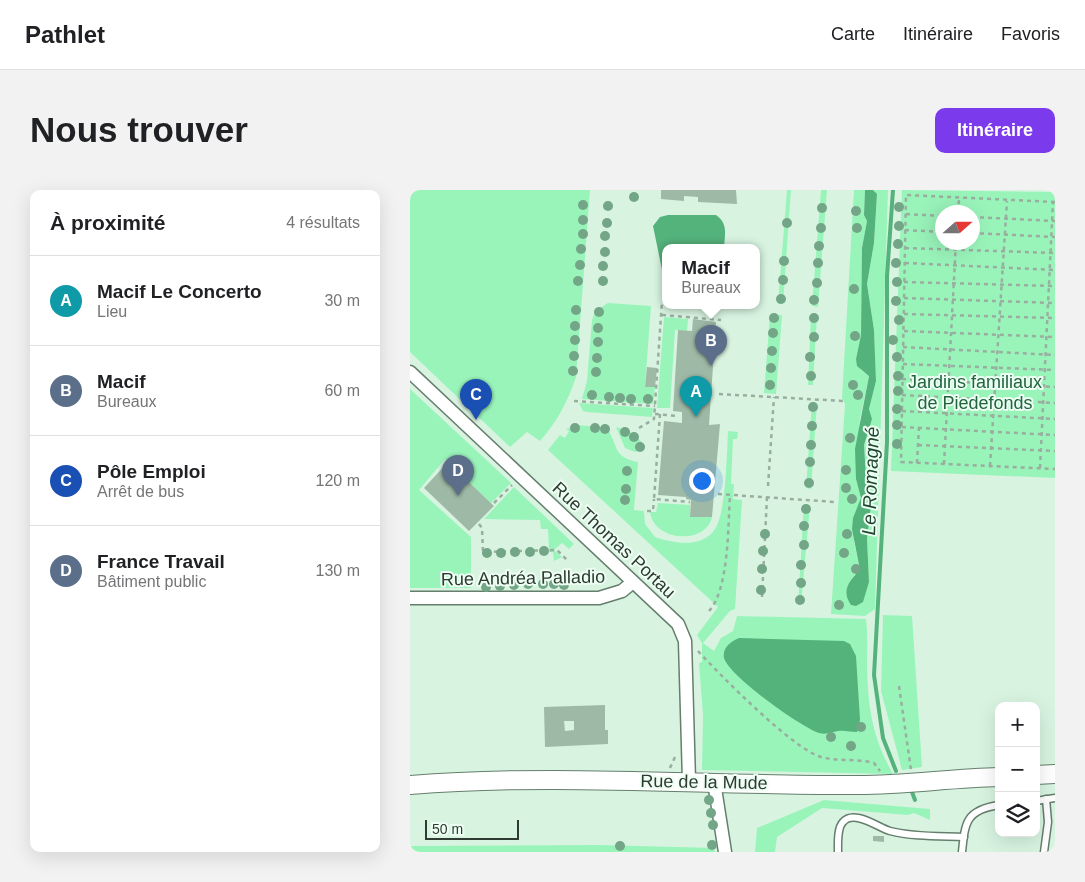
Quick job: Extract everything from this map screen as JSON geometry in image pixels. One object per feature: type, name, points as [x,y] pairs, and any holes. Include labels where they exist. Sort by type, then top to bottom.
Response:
[{"type":"street","name":"Rue Thomas Portau","points":[[410,372],[678,624],[684,635]]},
{"type":"street","name":"Rue Andréa Palladio","points":[[410,598],[599,598],[622,591],[633,582]]},
{"type":"street","points":[[684,635],[689,781]]},
{"type":"street","points":[[1040,775],[1055,774]]},
{"type":"street","name":"Rue de la Mude","points":[[410,785],[494,779],[912,784],[995,776]]},
{"type":"street","points":[[714,782],[725,852]]},
{"type":"lane","points":[[1040,800],[1055,798]]},
{"type":"lane","points":[[1044,852],[1048,822],[1046,799]]},
{"type":"lane","points":[[962,852],[965,826],[972,815],[986,807],[995,806]]},
{"type":"lane","points":[[838,852],[840,829],[843,822],[847,819],[866,820],[890,831],[964,837]]},
{"type":"path","points":[[1040,468],[1054,202],[1007,202],[906,195],[901,462],[1055,469]]},
{"type":"path","points":[[959,199],[959,205]]},
{"type":"path","points":[[990,466],[1007,202]]},
{"type":"path","points":[[906,214],[935,216]]},
{"type":"path","points":[[980,218],[1054,221]]},
{"type":"path","points":[[905,230],[935,232]]},
{"type":"path","points":[[980,233],[1053,237]]},
{"type":"path","points":[[905,248],[935,249]]},
{"type":"path","points":[[944,464],[956,250]]},
{"type":"path","points":[[980,250],[1055,253]]},
{"type":"path","points":[[905,263],[1055,270]]},
{"type":"path","points":[[904,282],[1055,286]]},
{"type":"path","points":[[904,298],[1055,303]]},
{"type":"path","points":[[639,428],[654,419],[655,414],[662,301]]},
{"type":"path","points":[[904,314],[1055,318]]},
{"type":"path","points":[[662,315],[721,320]]},
{"type":"path","points":[[904,331],[1055,337]]},
{"type":"path","points":[[903,347],[1055,355]]},
{"type":"path","points":[[903,364],[1055,370]]},
{"type":"path","points":[[902,379],[1055,387]]},
{"type":"path","points":[[718,394],[843,401]]},
{"type":"path","points":[[902,395],[1055,403]]},
{"type":"path","points":[[768,486],[774,396]]},
{"type":"path","points":[[574,401],[655,406]]},
{"type":"path","points":[[902,411],[1055,419]]},
{"type":"path","points":[[655,414],[677,416]]},
{"type":"path","points":[[647,511],[654,511],[660,414]]},
{"type":"path","points":[[901,427],[1055,435]]},
{"type":"path","points":[[917,463],[919,427]]},
{"type":"path","points":[[918,445],[1055,451]]},
{"type":"path","points":[[494,503],[515,482]]},
{"type":"path","points":[[718,494],[835,502]]},
{"type":"path","points":[[709,611],[715,605],[722,589],[730,495]]},
{"type":"path","points":[[762,597],[767,497]]},
{"type":"path","points":[[654,499],[690,502]]},
{"type":"path","points":[[479,524],[483,536],[483,552],[557,550],[567,560]]},
{"type":"path","points":[[684,635],[717,672],[798,745],[821,757],[874,763],[879,769],[884,784]]},
{"type":"path","points":[[899,686],[912,784]]},
{"type":"path","points":[[668,780],[668,772],[675,757],[675,749]]},
{"type":"green space","points":[[410,190],[590,190],[576,377],[561,411],[540,441],[527,432],[510,447],[410,352]]},
{"type":"green space","points":[[787,190],[791,190],[783,304],[778,304]]},
{"type":"green space","points":[[821,190],[827,190],[818,307],[812,306]]},
{"type":"green space","points":[[854,190],[865,190],[864,215],[867,221],[862,248],[861,335],[856,359],[861,370],[869,375],[860,419],[856,479],[861,498],[854,542],[860,570],[852,578],[869,582],[867,539],[872,498],[866,477],[864,445],[872,419],[869,409],[876,381],[874,330],[867,284],[874,243],[877,195],[873,190],[888,190],[875,609],[865,616],[831,614],[845,404],[842,398]]},
{"type":"green space","name":"Jardins familiaux de Piedefonds","points":[[902,190],[1055,192],[1055,478],[891,471]]},
{"type":"green space","points":[[608,303],[651,306],[645,386],[655,387],[653,404],[582,399],[587,381],[592,320],[595,311]]},
{"type":"green space","points":[[770,314],[782,315],[776,394],[764,393]]},
{"type":"green space","points":[[811,314],[817,315],[813,385],[808,385]]},
{"type":"green space","points":[[664,317],[688,319],[687,331],[675,330],[670,408],[657,408]]},
{"type":"green space","points":[[410,389],[511,483],[491,503],[445,459],[419,490],[471,537],[471,588],[410,588]]},
{"type":"green space","points":[[812,402],[817,403],[811,489],[806,488]]},
{"type":"green space","points":[[579,403],[653,408],[652,417],[587,412],[583,411]]},
{"type":"green space","points":[[578,425],[607,428],[620,454],[638,462],[634,510],[644,511],[645,524],[655,537],[679,543],[696,542],[710,535],[715,529],[722,510],[724,496],[728,431],[738,432],[737,439],[733,439],[731,484],[734,484],[733,499],[742,500],[735,609],[730,611],[703,643],[714,651],[721,638],[733,631],[737,616],[866,619],[867,666],[872,722],[880,747],[893,774],[702,770],[703,715],[699,663],[702,662],[702,643],[697,635],[718,607],[548,450],[560,435],[565,438],[569,431],[566,429]]},
{"type":"green space","points":[[616,427],[629,431],[642,442],[641,450],[635,452],[625,448]]},
{"type":"green space","points":[[514,487],[574,544],[569,549],[562,543],[554,550],[562,557],[554,561],[553,552],[549,552],[548,529],[541,529],[540,520],[484,519]]},
{"type":"green space","points":[[658,503],[690,505],[690,517],[712,517],[708,526],[691,536],[670,534],[654,522],[650,512],[656,512]]},
{"type":"green space","points":[[804,504],[810,505],[801,605],[798,605]]},
{"type":"green space","points":[[883,615],[912,616],[922,767],[902,770],[881,691]]},
{"type":"green space","points":[[824,800],[930,809],[930,820],[914,813],[908,815],[822,808],[777,837],[775,852],[755,852],[757,828]]},
{"type":"green space","points":[[600,845],[714,848],[715,852],[410,852],[410,846]]},
{"type":"shaded area","points":[[865,190],[873,190],[877,194],[874,243],[867,284],[874,330],[876,381],[869,409],[872,419],[864,445],[866,477],[872,498],[867,539],[869,582],[863,602],[856,606],[851,605],[848,600],[847,591],[850,582],[860,570],[852,529],[853,518],[861,498],[856,479],[855,449],[869,376],[857,366],[856,359],[861,335],[862,248],[867,221],[864,215]]},
{"type":"shaded area","points":[[668,215],[716,215],[724,225],[724,244],[662,244],[662,270],[653,226],[660,217]]},
{"type":"shaded area","points":[[739,638],[844,641],[850,644],[856,656],[860,720],[857,732],[819,733],[797,721],[767,700],[738,676],[724,658],[724,651],[728,645]]},
{"type":"building","points":[[661,190],[736,190],[737,204],[698,202],[698,197],[684,196],[684,201],[661,199]]},
{"type":"building","points":[[693,319],[716,322],[709,425],[720,424],[712,517],[690,517],[691,500],[686,499],[686,497],[658,495],[664,421],[682,423],[682,412],[673,411],[678,330],[692,331]]},
{"type":"building","points":[[647,367],[657,368],[655,387],[645,387]]},
{"type":"building","points":[[448,462],[494,506],[469,531],[424,488]]},
{"type":"building","points":[[605,705],[605,730],[608,730],[608,744],[545,747],[544,707]],"holes":[[[564,721],[574,721],[574,730],[565,731]]]},
{"type":"building","points":[[873,836],[884,836],[884,842],[873,841]]},
{"type":"waterway","name":"Le Romagné","points":[[893,190],[887,276],[887,442],[874,675],[883,738],[896,771]]},
{"type":"waterway","name":"Le Romagné","points":[[912,792],[915,800]]},
{"type":"place","name":"Macif","points":[[711,366]]},
{"type":"place","name":"Macif Le Concerto","points":[[696,417]]},
{"type":"place","name":"Pôle Emploi","points":[[476,420]]},
{"type":"place","name":"France Travail","points":[[458,496]]}]
